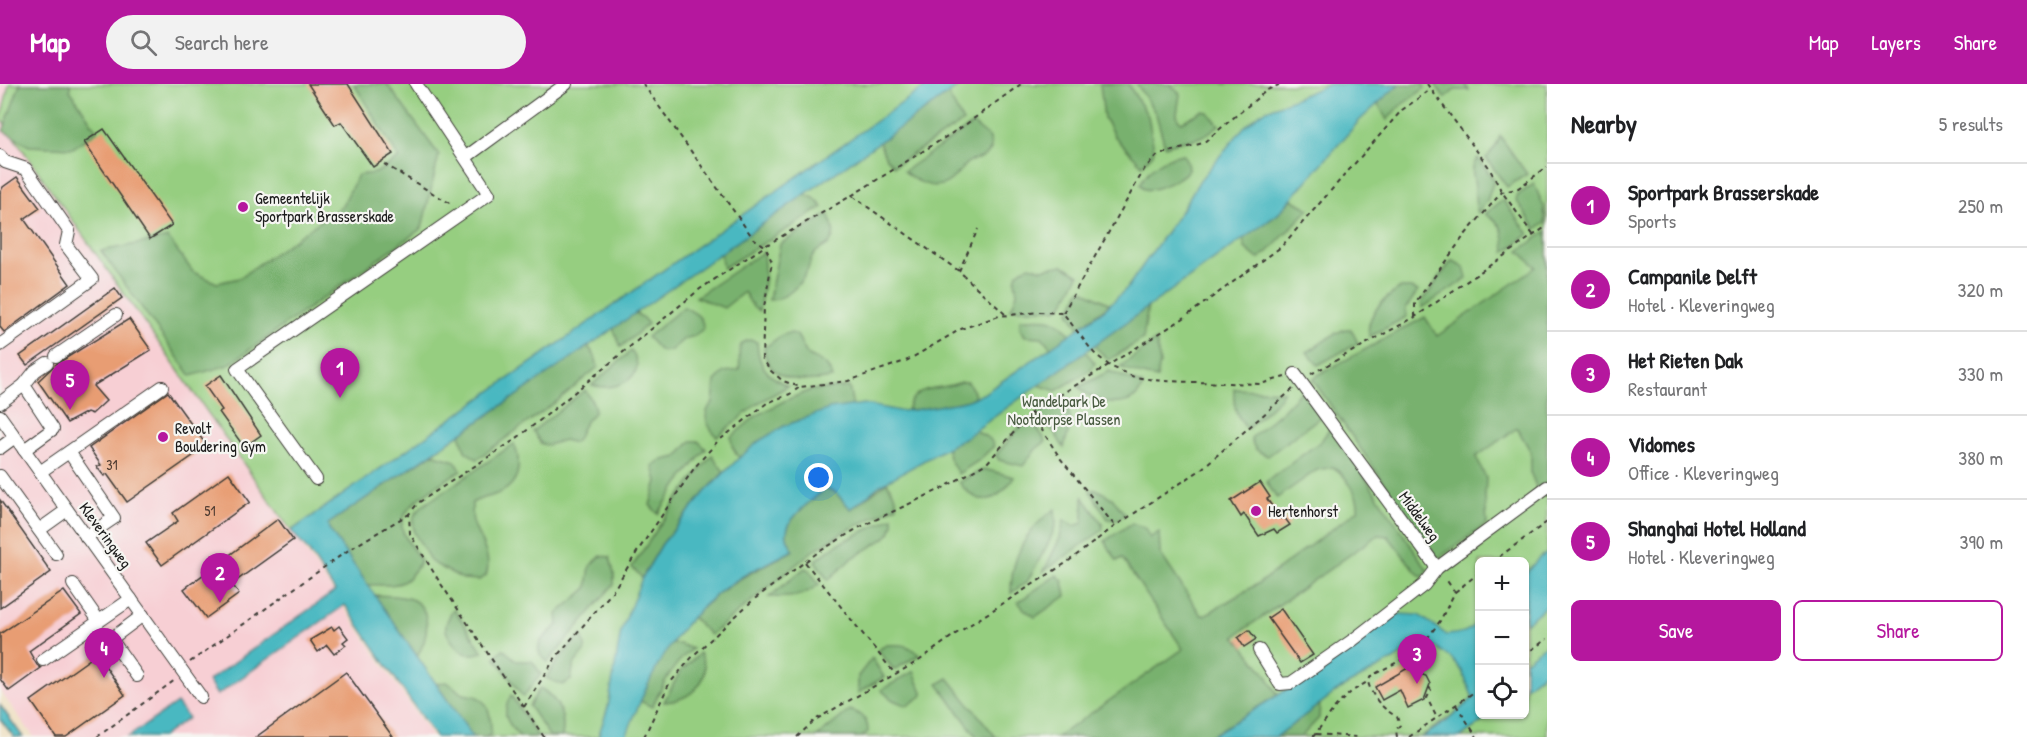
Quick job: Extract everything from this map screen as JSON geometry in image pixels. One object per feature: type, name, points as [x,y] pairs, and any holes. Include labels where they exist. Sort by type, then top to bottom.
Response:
[{"type":"street","points":[[316,479],[237,369],[489,194],[416,84]]},
{"type":"street","points":[[466,157],[566,84]]},
{"type":"street","points":[[0,156],[5,162],[26,169],[69,231],[66,245],[92,279],[0,345]]},
{"type":"street","points":[[0,403],[24,385],[35,371],[117,315]]},
{"type":"street","name":"Middelweg","points":[[1298,378],[1437,568],[1547,488]]},
{"type":"street","points":[[24,385],[54,429],[24,450]]},
{"type":"street","points":[[40,472],[162,387]]},
{"type":"street","name":"Kleveringweg","points":[[0,416],[201,697]]},
{"type":"street","points":[[0,448],[15,437]]},
{"type":"street","points":[[69,452],[114,518],[86,537]]},
{"type":"street","points":[[0,476],[56,554]]},
{"type":"street","points":[[39,530],[67,510]]},
{"type":"street","points":[[1259,650],[1280,684],[1291,682],[1353,640],[1424,585],[1437,568]]},
{"type":"street","points":[[73,584],[99,621]]},
{"type":"street","points":[[43,660],[131,598]]},
{"type":"street","points":[[137,676],[111,639],[143,615]]},
{"type":"path","points":[[643,84],[734,213],[753,238],[765,246],[772,262],[764,307],[762,358],[771,371],[783,381],[800,387],[848,381],[908,360],[961,329],[999,316],[1040,312],[1063,313],[1094,353],[1110,366],[1134,377],[1162,381],[1260,384],[1298,378],[1415,317],[1547,226]]},
{"type":"path","points":[[97,737],[350,549],[409,514],[418,503],[513,441],[700,289],[765,246],[965,125],[1021,84]]},
{"type":"path","points":[[1063,313],[1145,168],[1158,154],[1203,143],[1267,90],[1281,84]]},
{"type":"path","points":[[1427,84],[1488,166],[1502,192],[1534,236]]},
{"type":"path","points":[[644,737],[669,684],[694,655],[753,600],[805,562],[858,528],[943,488],[987,464],[1031,413],[1181,320],[1281,247],[1402,110],[1431,89]]},
{"type":"path","points":[[384,164],[464,212]]},
{"type":"path","points":[[1415,317],[1415,303],[1464,236],[1502,192],[1516,189],[1547,167]]},
{"type":"path","points":[[851,196],[959,271],[1006,315]]},
{"type":"path","points":[[959,271],[978,229]]},
{"type":"path","points":[[797,737],[815,720],[920,660],[1199,471],[1298,378]]},
{"type":"path","points":[[524,707],[556,657],[613,591],[695,467],[717,442],[767,403],[790,394],[800,387]]},
{"type":"path","points":[[1031,413],[1060,458],[1115,526]]},
{"type":"path","points":[[409,514],[410,534],[439,582],[544,737]]},
{"type":"path","points":[[1498,557],[1547,522]]},
{"type":"path","points":[[805,562],[895,674]]},
{"type":"path","points":[[1437,568],[1455,592]]},
{"type":"path","points":[[1314,736],[1336,706],[1351,692],[1368,682],[1371,676],[1418,651],[1440,621],[1455,592],[1475,575]]},
{"type":"path","points":[[1529,652],[1547,639]]},
{"type":"path","points":[[1368,682],[1378,702],[1397,717],[1400,725],[1396,730],[1397,737]]},
{"type":"path","points":[[1429,687],[1431,690],[1427,698],[1437,718]]},
{"type":"path","points":[[1409,737],[1457,706],[1475,691]]},
{"type":"path","points":[[1457,706],[1477,737]]},
{"type":"path","points":[[1314,736],[1357,737]]},
{"type":"shaded area","points":[[0,84],[9,84],[1,119],[298,540],[432,737],[34,737],[0,691]]},
{"type":"green space","points":[[9,84],[931,84],[674,266],[291,531],[1,119]]},
{"type":"green space","points":[[20,84],[70,84],[70,90],[97,131],[73,148],[29,146],[3,131]]},
{"type":"green space","points":[[354,84],[387,84],[439,155],[422,228],[228,365],[191,376],[101,251],[168,238],[193,272],[217,283],[239,278],[342,206],[358,175],[376,173],[399,158]]},
{"type":"green space","name":"Wandelpark De Nootdorpse Plassen","points":[[958,84],[1547,84],[1547,648],[1529,662],[1529,557],[1475,557],[1475,700],[1420,737],[462,737],[317,540],[435,454],[432,454],[460,434],[461,436]]},
{"type":"green space","points":[[1100,84],[1128,84],[1148,116],[1154,149],[1153,154],[1142,165],[1115,137],[1104,118]]},
{"type":"green space","points":[[1137,84],[1170,84],[1180,94],[1178,119],[1182,122],[1202,111],[1208,112],[1219,125],[1205,135],[1165,146],[1156,114]]},
{"type":"green space","points":[[1399,84],[1422,84],[1425,88],[1400,106],[1387,120],[1377,102]]},
{"type":"green space","points":[[1435,84],[1465,84],[1469,90],[1455,90],[1445,98]]},
{"type":"green space","points":[[948,94],[963,122],[894,166],[886,158],[879,142]]},
{"type":"green space","points":[[973,124],[990,138],[991,149],[983,157],[967,163],[948,182],[942,185],[928,185],[904,171]]},
{"type":"green space","points":[[1500,136],[1527,174],[1507,187],[1486,158],[1496,146]]},
{"type":"green space","points":[[1183,154],[1188,170],[1181,177],[1168,184],[1150,189],[1145,189],[1140,184],[1148,172],[1158,164]]},
{"type":"green space","points":[[1478,158],[1494,180],[1487,201],[1478,213],[1473,172]]},
{"type":"green space","points":[[1534,184],[1544,207],[1545,223],[1536,229],[1516,200],[1518,195]]},
{"type":"green space","points":[[804,194],[814,198],[823,207],[723,268],[720,253]]},
{"type":"green space","points":[[1292,199],[1309,209],[1268,252],[1258,259],[1245,248],[1243,239],[1278,214]]},
{"type":"green space","points":[[1503,200],[1529,234],[1505,252],[1500,225],[1485,214]]},
{"type":"green space","points":[[828,214],[833,228],[832,240],[814,254],[805,275],[792,291],[769,300],[780,244]]},
{"type":"green space","points":[[1547,231],[1547,482],[1537,489],[1531,474],[1531,452],[1517,428],[1476,457],[1486,478],[1487,524],[1437,559],[1313,380],[1318,375],[1425,317],[1437,336],[1536,267],[1519,251]]},
{"type":"green space","points":[[763,252],[765,277],[759,311],[753,307],[744,292],[724,308],[696,297]]},
{"type":"green space","points":[[1452,260],[1464,267],[1467,278],[1422,308],[1421,303]]},
{"type":"green space","points":[[1063,265],[1079,275],[1062,306],[1056,309],[1011,309],[1017,293],[1015,280],[1017,273],[1030,266],[1042,269]]},
{"type":"green space","points":[[1401,288],[1418,291],[1406,308],[1406,317],[1369,337],[1368,329],[1377,308]]},
{"type":"green space","points":[[1081,289],[1110,304],[1079,328],[1069,312]]},
{"type":"green space","points":[[1148,306],[1143,339],[1109,360],[1093,345]]},
{"type":"green space","points":[[684,307],[700,318],[703,329],[694,336],[684,339],[670,351],[660,351],[647,337]]},
{"type":"green space","points":[[635,313],[648,324],[621,347],[613,328]]},
{"type":"green space","points":[[1020,319],[1053,320],[1070,334],[1051,348],[1042,337],[1025,336],[1020,328]]},
{"type":"green space","points":[[1346,329],[1351,329],[1358,343],[1318,365],[1307,352]]},
{"type":"green space","points":[[796,334],[809,356],[826,365],[832,378],[800,380],[789,378],[772,368],[764,348],[782,335]]},
{"type":"green space","points":[[750,340],[757,342],[759,358],[769,374],[788,386],[758,403],[717,437],[708,425],[706,416],[713,403],[715,381],[724,372],[739,370],[740,348],[742,344]]},
{"type":"green space","points":[[1156,340],[1160,364],[1157,378],[1120,367]]},
{"type":"green space","points":[[588,346],[595,356],[598,367],[556,402],[477,459],[465,451],[460,434]]},
{"type":"green space","points":[[631,351],[637,368],[634,375],[611,387],[592,385]]},
{"type":"green space","points":[[1086,352],[1095,363],[1091,370],[1056,391],[1038,385]]},
{"type":"green space","points":[[1109,371],[1143,385],[1138,394],[1123,403],[1103,402],[1079,387]]},
{"type":"green space","points":[[968,382],[975,399],[930,409],[907,410],[911,401],[922,391]]},
{"type":"green space","points":[[849,387],[853,406],[806,417],[792,423],[765,438],[739,458],[732,446],[731,437],[756,416],[784,401],[811,390]]},
{"type":"green space","points":[[1234,389],[1284,391],[1279,399],[1247,429],[1236,410]]},
{"type":"green space","points":[[585,390],[595,410],[584,424],[577,440],[574,443],[564,440],[548,445],[541,444],[533,431]]},
{"type":"green space","points":[[1300,392],[1308,393],[1323,415],[1268,456],[1259,451],[1253,445],[1251,438]]},
{"type":"green space","points":[[1060,399],[1070,418],[1064,448],[1054,432],[1036,413]]},
{"type":"green space","points":[[1026,420],[1035,425],[1046,441],[1036,449],[1023,466],[999,460],[996,455]]},
{"type":"green space","points":[[1331,427],[1428,571],[1422,577],[1388,536],[1378,535],[1235,636],[1265,673],[1278,695],[1209,737],[1057,737],[1183,649],[1122,558],[1117,561],[1105,541],[1132,523],[1145,528],[1150,538],[1159,532],[1160,553],[1201,615],[1205,615],[1259,583],[1358,510],[1357,498],[1351,486],[1333,467],[1317,470],[1277,498],[1266,482],[1321,441]]},
{"type":"green space","points":[[974,430],[990,439],[994,446],[978,461],[958,474],[949,458],[947,447]]},
{"type":"green space","points":[[691,441],[698,441],[706,449],[658,514],[650,505],[657,481],[653,466],[659,461],[677,457]]},
{"type":"green space","points":[[514,444],[518,468],[514,481],[502,491],[472,503],[473,522],[487,555],[486,576],[479,580],[463,579],[431,562],[414,532],[415,514],[421,507]]},
{"type":"green space","points":[[432,454],[455,461],[461,470],[424,494],[403,519],[403,532],[421,561],[409,577],[399,584],[367,585],[329,529],[328,524]]},
{"type":"green space","points":[[712,455],[724,472],[662,544],[642,578],[632,567],[673,505]]},
{"type":"green space","points":[[984,469],[1014,477],[1001,493],[988,499],[981,499],[966,491],[959,482]]},
{"type":"green space","points":[[887,482],[896,497],[897,506],[842,533],[814,550],[710,635],[692,617],[720,592],[792,551],[787,537],[790,523],[800,510],[825,489],[834,491],[851,509]]},
{"type":"green space","points":[[1096,489],[1112,498],[1125,514],[1117,520],[1108,519],[1090,491]]},
{"type":"green space","points":[[1083,497],[1102,523],[1103,530],[1044,571],[1060,538],[1064,520],[1074,526],[1083,523]]},
{"type":"green space","points":[[1055,509],[1056,524],[1049,542],[1027,582],[1011,593],[1014,568],[1022,545],[1036,526]]},
{"type":"green space","points":[[893,517],[890,533],[884,539],[851,559],[828,580],[815,561],[836,545]]},
{"type":"green space","points":[[601,556],[610,557],[614,584],[548,662],[540,655],[541,642],[558,625],[557,614],[587,588],[590,566]]},
{"type":"green space","points":[[805,568],[819,584],[813,589],[796,596],[769,597]]},
{"type":"green space","points":[[1057,575],[1063,581],[1066,596],[1035,617],[1018,602]]},
{"type":"green space","points":[[374,595],[404,597],[420,605],[424,611],[427,626],[424,642],[417,656]]},
{"type":"green space","points":[[454,609],[483,652],[472,654],[462,652],[449,637],[446,625]]},
{"type":"green space","points":[[581,635],[585,650],[574,665],[571,680],[562,685],[546,678],[558,660]]},
{"type":"green space","points":[[670,644],[680,644],[692,649],[673,668],[652,707],[640,701],[653,672]]},
{"type":"green space","points":[[886,645],[904,646],[919,655],[894,670],[878,650]]},
{"type":"green space","points":[[503,649],[517,661],[532,661],[541,674],[523,697],[495,657]]},
{"type":"green space","points":[[700,653],[704,663],[704,672],[697,687],[683,697],[664,702],[680,672]]},
{"type":"green space","points":[[872,658],[884,677],[858,693],[858,676]]},
{"type":"green space","points":[[1547,670],[1547,737],[1460,737],[1486,719],[1529,719],[1529,684]]},
{"type":"green space","points":[[914,671],[923,695],[907,706],[893,700],[881,690]]},
{"type":"green space","points":[[948,678],[996,737],[977,737],[938,684]]},
{"type":"green space","points":[[445,682],[461,693],[475,696],[484,702],[489,712],[491,734],[486,737],[473,737],[436,684]]},
{"type":"green space","points":[[540,688],[552,697],[559,708],[563,722],[562,737],[550,737],[529,706]]},
{"type":"green space","points":[[511,695],[538,737],[520,737],[511,727],[506,718],[506,707]]},
{"type":"green space","points":[[1320,703],[1319,718],[1301,737],[1276,737]]},
{"type":"green space","points":[[850,710],[866,721],[868,732],[862,737],[817,737]]},
{"type":"water","points":[[929,84],[962,84],[560,366],[328,524],[329,529],[473,737],[435,737],[345,605],[217,695],[208,681],[335,591],[309,552],[291,531]]},
{"type":"water","points":[[1329,84],[1399,84],[1359,121],[1278,214],[966,437],[880,485],[851,509],[834,491],[825,489],[800,510],[790,524],[787,537],[793,550],[749,572],[720,592],[684,626],[657,666],[626,737],[598,737],[608,707],[621,631],[642,578],[662,544],[706,491],[739,458],[759,441],[784,426],[829,409],[864,404],[899,411],[914,410],[965,401],[983,394],[1105,309],[1127,288],[1200,180],[1244,127],[1262,112]]},
{"type":"water","points":[[1547,553],[1547,605],[1529,621],[1529,569]]},
{"type":"water","points":[[1398,614],[1419,615],[1447,635],[1466,631],[1475,623],[1475,719],[1486,719],[1460,737],[1422,737],[1447,721],[1473,698],[1462,671],[1451,658],[1437,648],[1426,644],[1410,648],[1395,659],[1340,689],[1276,737],[1209,737],[1278,695]]},
{"type":"water","points":[[1547,644],[1547,670],[1529,684],[1529,665],[1529,658]]},
{"type":"water","points":[[177,703],[188,718],[162,737],[128,737]]},
{"type":"water","points":[[0,705],[23,737],[14,737],[0,719]]},
{"type":"building","points":[[308,84],[348,84],[393,154],[373,167],[341,122],[335,125]]},
{"type":"building","points":[[104,129],[172,225],[150,239],[84,142]]},
{"type":"building","points":[[17,177],[40,208],[24,219],[70,284],[4,332],[0,327],[0,193],[3,187]]},
{"type":"building","points":[[115,288],[122,298],[27,365],[20,356]]},
{"type":"building","points":[[129,319],[151,350],[93,386],[106,401],[92,414],[87,412],[67,423],[38,381],[55,365]]},
{"type":"building","points":[[221,375],[261,435],[244,447],[219,412],[222,410],[205,386]]},
{"type":"building","points":[[168,392],[207,446],[127,502],[107,474],[104,476],[97,467],[101,465],[89,448]]},
{"type":"building","points":[[229,473],[250,502],[162,565],[146,543],[178,521],[173,513]]},
{"type":"building","name":"Hertenhorst","points":[[1260,482],[1270,497],[1267,499],[1281,519],[1284,517],[1290,525],[1277,533],[1274,529],[1259,536],[1244,514],[1241,517],[1231,501]]},
{"type":"building","points":[[0,500],[51,572],[0,608]]},
{"type":"building","points":[[278,519],[293,540],[232,584],[239,594],[206,618],[184,589]]},
{"type":"building","points":[[64,591],[81,614],[29,651],[41,668],[9,691],[0,679],[0,634]]},
{"type":"building","points":[[1281,609],[1313,655],[1300,663],[1268,618]]},
{"type":"building","points":[[339,626],[348,638],[343,642],[346,645],[334,654],[327,645],[318,652],[310,640],[332,627],[334,630]]},
{"type":"building","points":[[1249,630],[1256,639],[1244,647],[1238,638]]},
{"type":"building","points":[[97,654],[125,695],[66,737],[56,737],[31,701]]},
{"type":"building","points":[[1413,665],[1417,673],[1426,676],[1430,684],[1424,700],[1408,708],[1400,690],[1382,700],[1375,687]]},
{"type":"building","points":[[346,672],[393,737],[256,737]]},
{"type":"place","name":"Gemeentelijk Sportpark Brasserskade","points":[[243,207]]},
{"type":"place","name":"Sportpark Brasserskade","points":[[340,398]]},
{"type":"place","name":"Shanghai Hotel Holland","points":[[70,410]]},
{"type":"place","name":"Revolt Bouldering Gym","points":[[163,437]]},
{"type":"place","name":"Hertenhorst","points":[[1256,511]]},
{"type":"place","name":"Campanile Delft","points":[[220,603]]},
{"type":"place","name":"Vidomes","points":[[104,678]]},
{"type":"place","name":"Het Rieten Dak","points":[[1417,684]]}]
